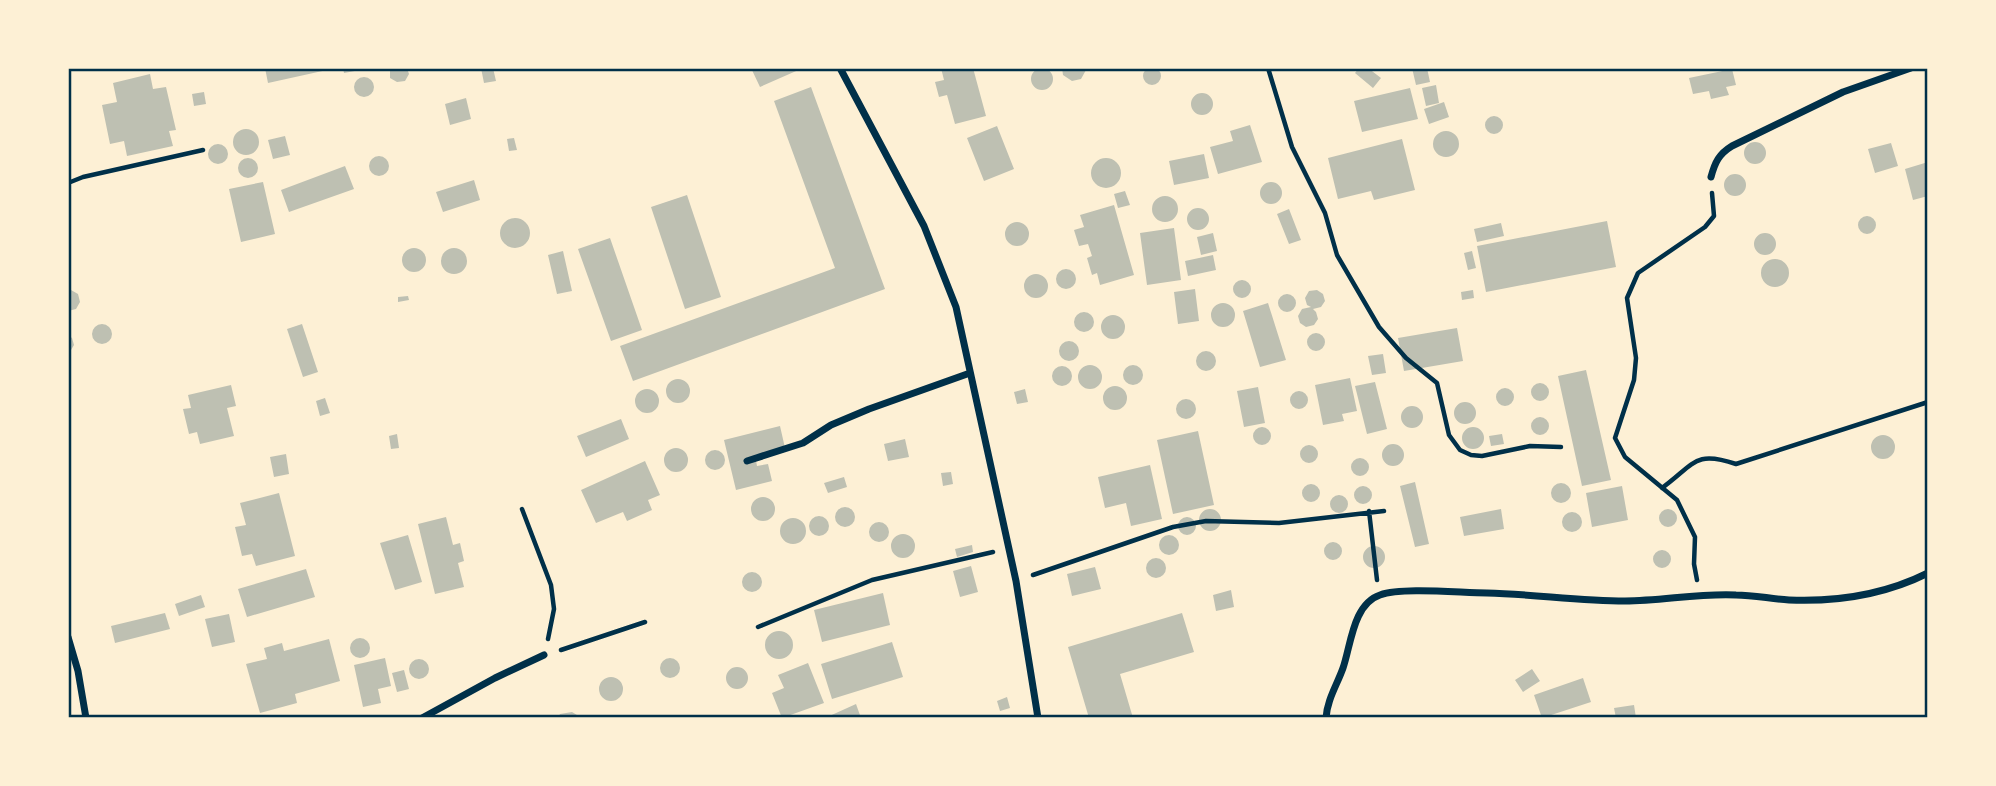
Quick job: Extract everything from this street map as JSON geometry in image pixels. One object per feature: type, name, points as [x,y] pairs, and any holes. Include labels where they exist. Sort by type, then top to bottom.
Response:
[{"type":"street","points":[[840,68],[924,226],[956,307],[1016,581],[1038,718]]},
{"type":"street","points":[[1711,177],[1715,162],[1722,152],[1732,146],[1843,92],[1911,68]]},
{"type":"street","points":[[747,461],[803,443],[831,425],[869,409],[970,373]]},
{"type":"street","points":[[1326,718],[1353,629],[1362,610],[1380,595],[1412,592],[1530,594],[1624,601],[1736,594],[1826,601],[1871,595],[1928,573]]},
{"type":"street","points":[[68,637],[78,671],[86,718]]},
{"type":"street","points":[[422,718],[544,654]]},
{"type":"path","points":[[1268,68],[1292,147],[1325,213],[1337,255],[1379,327],[1406,358],[1437,383],[1449,435],[1460,450],[1482,456],[1530,446],[1561,447]]},
{"type":"path","points":[[68,183],[83,177],[204,150]]},
{"type":"path","points":[[1700,595],[1694,564],[1695,537],[1677,500],[1625,457],[1615,438],[1634,380],[1636,358],[1627,298],[1638,273],[1705,227],[1714,216],[1711,177]]},
{"type":"path","points":[[1662,488],[1699,458],[1716,457],[1736,464],[1928,402]]},
{"type":"path","points":[[522,509],[551,585],[554,609],[544,654],[645,622]]},
{"type":"path","points":[[1369,511],[1372,554],[1380,595]]},
{"type":"path","points":[[1016,581],[1173,527],[1206,521],[1279,523],[1384,511]]},
{"type":"path","points":[[758,627],[872,580],[1008,549]]},
{"type":"building","points":[[1152,67],[1158,70],[1161,76],[1158,82],[1152,85],[1146,82],[1143,76],[1146,70]]},
{"type":"building","points":[[265,68],[327,68],[327,70],[268,83]]},
{"type":"building","points":[[343,68],[360,68],[360,70],[344,73]]},
{"type":"building","points":[[390,68],[407,68],[409,74],[405,81],[397,82],[390,78]]},
{"type":"building","points":[[481,68],[493,68],[496,81],[484,83]]},
{"type":"building","points":[[751,68],[803,68],[760,87]]},
{"type":"building","points":[[941,68],[973,68],[986,116],[955,124],[947,95],[939,97],[935,82],[944,80]]},
{"type":"building","points":[[1042,68],[1050,71],[1053,79],[1050,87],[1042,90],[1034,87],[1031,79],[1034,71]]},
{"type":"building","points":[[1062,68],[1086,70],[1081,79],[1072,81],[1063,75]]},
{"type":"building","points":[[1359,68],[1368,68],[1381,78],[1373,88],[1355,73]]},
{"type":"building","points":[[1412,68],[1427,68],[1430,82],[1416,85]]},
{"type":"building","points":[[1732,69],[1736,85],[1726,87],[1729,95],[1711,99],[1709,91],[1693,94],[1689,78]]},
{"type":"building","points":[[150,74],[153,89],[166,87],[176,130],[169,131],[173,146],[127,156],[124,141],[110,144],[102,105],[117,102],[113,83]]},
{"type":"building","points":[[364,77],[371,80],[374,87],[371,94],[364,97],[357,94],[354,87],[357,80]]},
{"type":"building","points":[[1436,85],[1439,103],[1426,106],[1422,88]]},
{"type":"building","points":[[811,87],[885,289],[633,381],[620,346],[835,268],[774,101]]},
{"type":"building","points":[[1410,88],[1418,119],[1362,132],[1354,101]]},
{"type":"building","points":[[204,92],[206,104],[194,106],[192,94]]},
{"type":"building","points":[[1198,93],[1206,93],[1213,100],[1213,108],[1206,115],[1198,115],[1191,108],[1191,100]]},
{"type":"building","points":[[466,98],[471,119],[450,125],[445,104]]},
{"type":"building","points":[[1444,102],[1449,117],[1429,124],[1424,109]]},
{"type":"building","points":[[1490,116],[1498,116],[1503,125],[1501,132],[1490,134],[1485,129],[1485,121]]},
{"type":"building","points":[[1250,125],[1262,162],[1218,174],[1210,147],[1233,141],[1230,131]]},
{"type":"building","points":[[997,126],[1014,169],[984,181],[967,138]]},
{"type":"building","points":[[246,129],[255,133],[259,142],[255,151],[246,155],[237,151],[233,142],[237,133]]},
{"type":"building","points":[[1446,131],[1455,135],[1459,144],[1455,153],[1446,157],[1437,153],[1433,144],[1437,135]]},
{"type":"building","points":[[285,136],[290,155],[273,159],[268,140]]},
{"type":"building","points":[[514,138],[517,150],[509,151],[507,139]]},
{"type":"building","points":[[1402,139],[1415,190],[1374,200],[1371,191],[1338,199],[1328,158]]},
{"type":"building","points":[[1755,142],[1763,145],[1766,153],[1763,161],[1755,164],[1747,161],[1744,153],[1747,145]]},
{"type":"building","points":[[1891,143],[1898,166],[1875,173],[1868,149]]},
{"type":"building","points":[[218,144],[225,147],[228,154],[225,161],[218,164],[211,161],[208,154],[211,147]]},
{"type":"building","points":[[1204,154],[1209,178],[1174,185],[1169,161]]},
{"type":"building","points":[[379,156],[386,159],[389,166],[386,173],[379,176],[372,173],[369,166],[372,159]]},
{"type":"building","points":[[248,158],[255,161],[258,168],[255,175],[248,178],[241,175],[238,168],[241,161]]},
{"type":"building","points":[[1106,158],[1117,162],[1121,173],[1117,184],[1106,188],[1095,184],[1091,173],[1095,162]]},
{"type":"building","points":[[1928,162],[1928,196],[1913,200],[1905,169]]},
{"type":"building","points":[[345,166],[354,189],[289,212],[281,190]]},
{"type":"building","points":[[1735,174],[1743,177],[1746,185],[1743,193],[1735,196],[1727,193],[1724,185],[1727,177]]},
{"type":"building","points":[[474,180],[480,200],[443,212],[436,192]]},
{"type":"building","points":[[263,182],[275,234],[241,242],[229,189]]},
{"type":"building","points":[[1271,182],[1279,185],[1282,193],[1279,201],[1271,204],[1263,201],[1260,193],[1263,185]]},
{"type":"building","points":[[1125,191],[1130,205],[1118,208],[1114,194]]},
{"type":"building","points":[[687,195],[721,297],[685,309],[651,207]]},
{"type":"building","points":[[1165,196],[1174,200],[1178,209],[1174,218],[1165,222],[1156,218],[1152,209],[1156,200]]},
{"type":"building","points":[[1114,205],[1134,275],[1100,285],[1097,273],[1092,275],[1087,258],[1092,256],[1088,244],[1079,246],[1074,230],[1084,227],[1080,215]]},
{"type":"building","points":[[1198,208],[1206,211],[1209,219],[1206,227],[1198,230],[1190,227],[1187,219],[1190,211]]},
{"type":"building","points":[[1289,209],[1301,240],[1289,244],[1277,214]]},
{"type":"building","points":[[1867,216],[1873,219],[1876,225],[1873,231],[1867,234],[1861,231],[1858,225],[1861,219]]},
{"type":"building","points":[[515,218],[521,219],[529,227],[529,239],[521,247],[515,248],[509,247],[501,239],[500,233],[501,227],[509,219]]},
{"type":"building","points":[[1607,221],[1616,267],[1486,292],[1477,246]]},
{"type":"building","points":[[1017,222],[1026,225],[1029,234],[1026,243],[1017,246],[1008,243],[1005,234],[1008,225]]},
{"type":"building","points":[[1501,223],[1504,236],[1477,242],[1474,229]]},
{"type":"building","points":[[1174,228],[1181,280],[1147,285],[1140,233]]},
{"type":"building","points":[[1213,233],[1217,251],[1201,255],[1197,237]]},
{"type":"building","points":[[1765,233],[1773,236],[1776,244],[1773,252],[1765,255],[1757,252],[1754,244],[1757,236]]},
{"type":"building","points":[[610,238],[642,330],[611,341],[578,249]]},
{"type":"building","points":[[414,248],[422,252],[426,260],[422,268],[414,272],[406,268],[402,260],[406,252]]},
{"type":"building","points":[[454,248],[463,252],[467,261],[463,270],[454,274],[445,270],[441,261],[445,252]]},
{"type":"building","points":[[563,251],[572,291],[557,294],[548,255]]},
{"type":"building","points":[[1472,251],[1476,268],[1468,270],[1464,253]]},
{"type":"building","points":[[1213,255],[1216,270],[1188,276],[1185,261]]},
{"type":"building","points":[[1775,259],[1785,263],[1789,273],[1785,283],[1775,287],[1765,283],[1761,273],[1765,263]]},
{"type":"building","points":[[1066,269],[1073,272],[1076,279],[1073,286],[1066,289],[1059,286],[1056,279],[1059,272]]},
{"type":"building","points":[[1036,274],[1045,277],[1048,286],[1045,295],[1036,298],[1027,295],[1024,286],[1027,277]]},
{"type":"building","points":[[1238,280],[1246,280],[1251,289],[1249,296],[1238,298],[1233,293],[1233,285]]},
{"type":"building","points":[[1195,289],[1199,321],[1178,324],[1174,292]]},
{"type":"building","points":[[1317,290],[1323,294],[1325,301],[1321,307],[1313,309],[1318,319],[1314,325],[1306,327],[1300,323],[1298,316],[1302,309],[1311,307],[1307,305],[1305,298],[1309,291]]},
{"type":"building","points":[[1473,290],[1474,298],[1462,300],[1461,292]]},
{"type":"building","points":[[68,291],[78,294],[80,302],[76,309],[68,311]]},
{"type":"building","points":[[1283,294],[1291,294],[1296,303],[1294,310],[1283,312],[1278,307],[1278,299]]},
{"type":"building","points":[[408,296],[409,300],[398,302],[398,297]]},
{"type":"building","points":[[1223,303],[1232,306],[1235,315],[1232,324],[1223,327],[1214,324],[1211,315],[1214,306]]},
{"type":"building","points":[[1268,303],[1286,360],[1260,367],[1243,311]]},
{"type":"building","points":[[1084,312],[1091,315],[1094,322],[1091,329],[1084,332],[1077,329],[1074,322],[1077,315]]},
{"type":"building","points":[[1113,315],[1122,318],[1125,327],[1122,336],[1113,339],[1104,336],[1101,327],[1104,318]]},
{"type":"building","points":[[102,324],[109,327],[112,334],[109,341],[102,344],[95,341],[92,334],[95,327]]},
{"type":"building","points":[[302,324],[318,372],[303,377],[287,329]]},
{"type":"building","points":[[1457,328],[1463,361],[1404,371],[1398,338]]},
{"type":"building","points":[[1312,333],[1320,333],[1325,342],[1323,349],[1312,351],[1307,346],[1307,338]]},
{"type":"building","points":[[68,335],[74,345],[68,355]]},
{"type":"building","points":[[1069,341],[1076,344],[1079,351],[1076,358],[1069,361],[1062,358],[1059,351],[1062,344]]},
{"type":"building","points":[[1206,351],[1213,354],[1216,361],[1213,368],[1206,371],[1199,368],[1196,361],[1199,354]]},
{"type":"building","points":[[1383,354],[1386,373],[1372,375],[1368,356]]},
{"type":"building","points":[[1090,365],[1099,368],[1102,377],[1099,386],[1090,389],[1081,386],[1078,377],[1081,368]]},
{"type":"building","points":[[1133,365],[1140,368],[1143,375],[1140,382],[1133,385],[1126,382],[1123,375],[1126,368]]},
{"type":"building","points":[[1062,366],[1069,369],[1072,376],[1069,383],[1062,386],[1055,383],[1052,376],[1055,369]]},
{"type":"building","points":[[1586,370],[1611,480],[1582,486],[1558,376]]},
{"type":"building","points":[[1350,378],[1357,411],[1342,414],[1344,421],[1323,425],[1315,385]]},
{"type":"building","points":[[678,379],[687,382],[690,391],[687,400],[678,403],[669,400],[666,391],[669,382]]},
{"type":"building","points":[[1375,382],[1387,429],[1367,434],[1355,386]]},
{"type":"building","points":[[1540,383],[1546,386],[1549,392],[1546,398],[1540,401],[1534,398],[1531,392],[1534,386]]},
{"type":"building","points":[[231,385],[236,406],[227,408],[234,436],[200,444],[197,432],[189,434],[183,409],[191,408],[188,395]]},
{"type":"building","points":[[1115,386],[1124,389],[1127,398],[1124,407],[1115,410],[1106,407],[1103,398],[1106,389]]},
{"type":"building","points":[[1258,387],[1265,423],[1244,427],[1237,391]]},
{"type":"building","points":[[1505,388],[1511,391],[1514,397],[1511,403],[1505,406],[1499,403],[1496,397],[1499,391]]},
{"type":"building","points":[[647,389],[656,392],[659,401],[656,410],[647,413],[638,410],[635,401],[638,392]]},
{"type":"building","points":[[1025,389],[1028,402],[1017,404],[1014,392]]},
{"type":"building","points":[[1295,391],[1303,391],[1308,400],[1306,407],[1295,409],[1290,404],[1290,396]]},
{"type":"building","points":[[325,398],[330,413],[320,416],[316,401]]},
{"type":"building","points":[[1186,399],[1193,402],[1196,409],[1193,416],[1186,419],[1179,416],[1176,409],[1179,402]]},
{"type":"building","points":[[1465,402],[1473,405],[1476,413],[1473,421],[1465,424],[1457,421],[1454,413],[1457,405]]},
{"type":"building","points":[[1412,406],[1420,409],[1423,417],[1420,425],[1412,428],[1404,425],[1401,417],[1404,409]]},
{"type":"building","points":[[1540,417],[1546,420],[1549,426],[1546,432],[1540,435],[1534,432],[1531,426],[1534,420]]},
{"type":"building","points":[[621,419],[629,439],[586,457],[577,436]]},
{"type":"building","points":[[780,426],[785,448],[755,455],[757,466],[768,464],[772,481],[736,490],[724,440]]},
{"type":"building","points":[[1258,427],[1266,427],[1271,436],[1269,443],[1258,445],[1253,440],[1253,432]]},
{"type":"building","points":[[1473,427],[1481,430],[1484,438],[1481,446],[1473,449],[1465,446],[1462,438],[1465,430]]},
{"type":"building","points":[[1198,431],[1214,505],[1173,514],[1157,440]]},
{"type":"building","points":[[397,434],[399,448],[391,449],[389,436]]},
{"type":"building","points":[[1502,434],[1504,444],[1491,446],[1489,436]]},
{"type":"building","points":[[1883,435],[1891,439],[1895,447],[1891,455],[1883,459],[1875,455],[1871,447],[1875,439]]},
{"type":"building","points":[[905,439],[909,457],[888,461],[884,444]]},
{"type":"building","points":[[1393,444],[1401,447],[1404,455],[1401,463],[1393,466],[1385,463],[1382,455],[1385,447]]},
{"type":"building","points":[[1305,445],[1313,445],[1318,454],[1316,461],[1305,463],[1300,458],[1300,450]]},
{"type":"building","points":[[676,448],[685,451],[688,460],[685,469],[676,472],[667,469],[664,460],[667,451]]},
{"type":"building","points":[[715,450],[722,453],[725,460],[722,467],[715,470],[708,467],[705,460],[708,453]]},
{"type":"building","points":[[286,454],[289,474],[274,477],[270,457]]},
{"type":"building","points":[[1356,458],[1364,458],[1369,467],[1367,474],[1356,476],[1351,471],[1351,463]]},
{"type":"building","points":[[645,461],[660,495],[648,500],[652,510],[627,521],[623,512],[596,523],[581,490]]},
{"type":"building","points":[[1150,465],[1162,519],[1131,526],[1126,503],[1105,508],[1098,477]]},
{"type":"building","points":[[951,472],[953,484],[943,486],[941,473]]},
{"type":"building","points":[[844,477],[847,487],[828,493],[824,483]]},
{"type":"building","points":[[1415,482],[1429,544],[1415,547],[1400,486]]},
{"type":"building","points":[[1561,483],[1568,486],[1571,493],[1568,500],[1561,503],[1554,500],[1551,493],[1554,486]]},
{"type":"building","points":[[1307,484],[1315,484],[1320,493],[1318,500],[1307,502],[1302,497],[1302,489]]},
{"type":"building","points":[[1359,486],[1367,486],[1372,495],[1370,502],[1359,504],[1354,499],[1354,491]]},
{"type":"building","points":[[1622,486],[1628,520],[1592,527],[1586,493]]},
{"type":"building","points":[[279,493],[295,556],[256,566],[252,554],[242,556],[235,527],[246,525],[240,503]]},
{"type":"building","points":[[1335,495],[1343,495],[1348,504],[1346,511],[1335,513],[1330,508],[1330,500]]},
{"type":"building","points":[[763,497],[772,500],[775,509],[772,518],[763,521],[754,518],[751,509],[754,500]]},
{"type":"building","points":[[845,507],[852,510],[855,517],[852,524],[845,527],[838,524],[835,517],[838,510]]},
{"type":"building","points":[[1210,509],[1218,512],[1221,520],[1218,528],[1210,531],[1202,528],[1199,520],[1202,512]]},
{"type":"building","points":[[1501,509],[1504,529],[1464,536],[1460,517]]},
{"type":"building","points":[[1668,509],[1674,512],[1677,518],[1674,524],[1668,527],[1662,524],[1659,518],[1662,512]]},
{"type":"building","points":[[1572,512],[1579,515],[1582,522],[1579,529],[1572,532],[1565,529],[1562,522],[1565,515]]},
{"type":"building","points":[[819,516],[826,519],[829,526],[826,533],[819,536],[812,533],[809,526],[812,519]]},
{"type":"building","points":[[446,517],[453,545],[460,543],[464,561],[458,563],[464,587],[435,594],[418,524]]},
{"type":"building","points":[[1183,517],[1191,517],[1196,526],[1194,533],[1183,535],[1178,530],[1178,522]]},
{"type":"building","points":[[793,518],[803,521],[806,531],[803,541],[793,544],[783,541],[780,531],[783,521]]},
{"type":"building","points":[[879,522],[886,525],[889,532],[886,539],[879,542],[872,539],[869,532],[872,525]]},
{"type":"building","points":[[903,534],[912,537],[915,546],[912,555],[903,558],[894,555],[891,546],[894,537]]},
{"type":"building","points":[[408,535],[422,582],[395,590],[380,543]]},
{"type":"building","points":[[1169,535],[1176,538],[1179,545],[1176,552],[1169,555],[1162,552],[1159,545],[1162,538]]},
{"type":"building","points":[[1329,542],[1337,542],[1342,551],[1340,558],[1329,560],[1324,555],[1324,547]]},
{"type":"building","points":[[972,545],[973,552],[957,557],[955,549]]},
{"type":"building","points":[[1374,546],[1382,549],[1385,557],[1382,565],[1374,568],[1366,565],[1363,557],[1366,549]]},
{"type":"building","points":[[1662,550],[1668,553],[1671,559],[1668,565],[1662,568],[1656,565],[1653,559],[1656,553]]},
{"type":"building","points":[[1156,558],[1163,561],[1166,568],[1163,575],[1156,578],[1149,575],[1146,568],[1149,561]]},
{"type":"building","points":[[971,566],[978,592],[960,597],[953,571]]},
{"type":"building","points":[[1095,567],[1101,589],[1072,596],[1067,574]]},
{"type":"building","points":[[306,569],[315,597],[247,617],[238,589]]},
{"type":"building","points":[[752,572],[759,575],[762,582],[759,589],[752,592],[745,589],[742,582],[745,575]]},
{"type":"building","points":[[1231,590],[1234,607],[1216,611],[1213,595]]},
{"type":"building","points":[[883,593],[890,625],[822,642],[814,610]]},
{"type":"building","points":[[201,595],[205,607],[179,616],[175,604]]},
{"type":"building","points":[[165,613],[170,629],[115,643],[111,626]]},
{"type":"building","points":[[1182,613],[1194,652],[1120,674],[1133,718],[1089,718],[1068,647]]},
{"type":"building","points":[[229,614],[235,642],[212,647],[205,619]]},
{"type":"building","points":[[779,631],[789,635],[793,645],[789,655],[779,659],[769,655],[765,645],[769,635]]},
{"type":"building","points":[[360,638],[367,641],[370,648],[367,655],[360,658],[353,655],[350,648],[353,641]]},
{"type":"building","points":[[329,639],[340,681],[295,694],[297,703],[260,713],[246,664],[267,659],[264,648],[282,643],[284,651]]},
{"type":"building","points":[[892,642],[903,677],[832,699],[821,664]]},
{"type":"building","points":[[385,658],[391,686],[378,689],[381,703],[363,707],[354,665]]},
{"type":"building","points":[[670,658],[677,661],[680,668],[677,675],[670,678],[663,675],[660,668],[663,661]]},
{"type":"building","points":[[419,659],[426,662],[429,669],[426,676],[419,679],[412,676],[409,669],[412,662]]},
{"type":"building","points":[[808,663],[824,703],[782,718],[772,693],[784,688],[778,675]]},
{"type":"building","points":[[737,667],[745,670],[748,678],[745,686],[737,689],[729,686],[726,678],[729,670]]},
{"type":"building","points":[[1532,669],[1540,681],[1523,692],[1515,680]]},
{"type":"building","points":[[404,670],[409,689],[397,692],[392,673]]},
{"type":"building","points":[[611,677],[622,684],[623,689],[616,700],[611,701],[600,694],[599,689],[606,678]]},
{"type":"building","points":[[1583,678],[1591,702],[1542,718],[1534,695]]},
{"type":"building","points":[[1007,697],[1010,708],[1000,711],[997,701]]},
{"type":"building","points":[[856,704],[861,718],[825,718]]},
{"type":"building","points":[[1634,705],[1636,718],[1616,718],[1614,708]]},
{"type":"building","points":[[572,712],[582,718],[558,718],[560,714]]}]
